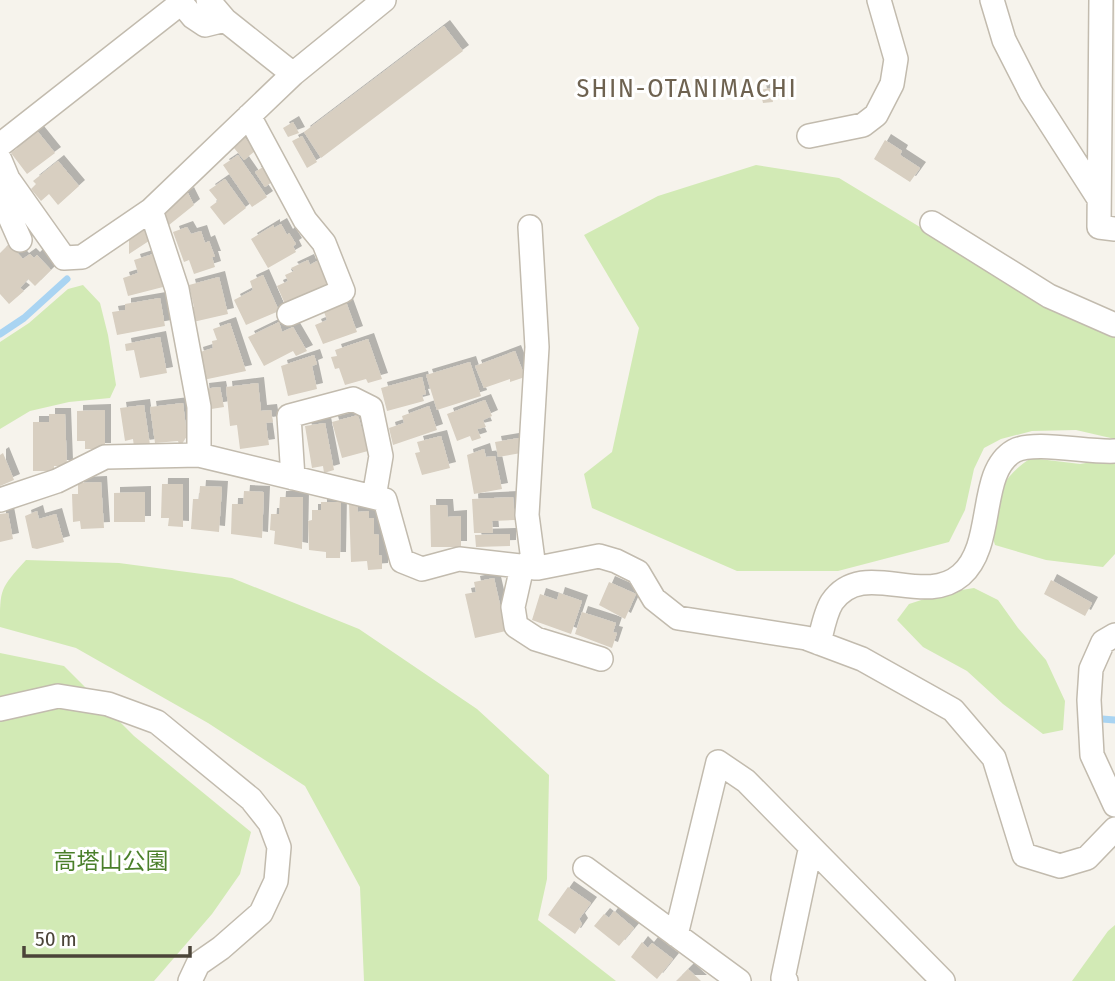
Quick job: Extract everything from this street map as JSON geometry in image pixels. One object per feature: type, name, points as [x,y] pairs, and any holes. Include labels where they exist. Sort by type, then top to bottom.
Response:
[{"type":"street","points":[[208,0],[225,20],[293,74]]},
{"type":"street","points":[[225,20],[205,25],[193,17],[180,2],[0,158],[8,179],[64,258],[82,257],[151,210],[293,74],[384,0]]},
{"type":"street","points":[[809,136],[863,125],[876,115],[882,105],[892,85],[896,60],[879,0]]},
{"type":"street","points":[[992,0],[1004,40],[1031,93],[1099,199]]},
{"type":"street","points":[[1101,0],[1099,227],[1115,229]]},
{"type":"street","points":[[249,116],[305,220],[324,243],[343,291],[289,314]]},
{"type":"street","points":[[0,195],[20,240]]},
{"type":"street","points":[[151,210],[177,289],[199,407],[199,455]]},
{"type":"street","points":[[932,223],[1049,296],[1115,325]]},
{"type":"street","points":[[530,227],[537,347],[527,515],[528,567],[513,607],[516,626],[536,639],[601,659]]},
{"type":"street","points":[[293,478],[289,416],[353,400],[370,408],[379,444],[381,456],[374,497]]},
{"type":"street","points":[[819,643],[831,603],[848,586],[860,582],[925,587],[950,582],[962,574],[976,555],[999,466],[1015,451],[1042,445],[1072,450],[1115,451]]},
{"type":"street","points":[[0,500],[57,481],[105,457],[199,455],[385,500],[402,561],[422,569],[459,559],[528,567],[599,556],[638,572],[654,599],[678,618],[806,638],[862,659],[953,710],[994,758],[1024,855],[1060,866],[1087,858],[1115,829]]},
{"type":"street","points":[[1115,635],[1103,642],[1091,669],[1088,700],[1092,755],[1115,805]]},
{"type":"street","points":[[0,709],[58,696],[108,704],[157,722],[251,799],[270,823],[279,847],[276,881],[261,913],[198,964],[190,981]]},
{"type":"street","points":[[676,935],[718,762],[746,780],[943,981]]},
{"type":"street","points":[[786,981],[783,978],[809,855]]},
{"type":"street","points":[[584,868],[739,981]]},
{"type":"green space","points":[[756,165],[839,178],[1052,307],[1115,334],[1115,439],[1076,430],[1032,431],[1001,439],[984,448],[974,469],[965,510],[949,542],[838,571],[737,571],[592,508],[584,474],[612,452],[639,328],[584,235],[658,196]]},
{"type":"green space","points":[[83,285],[100,303],[108,335],[116,385],[110,398],[69,402],[30,411],[0,429],[0,342],[29,323],[68,289]]},
{"type":"green space","points":[[1031,458],[1080,464],[1103,460],[1115,462],[1115,554],[1103,567],[1046,560],[995,545],[991,519],[997,496],[1011,475]]},
{"type":"green space","points":[[26,560],[119,563],[232,578],[359,629],[477,709],[549,775],[547,879],[538,920],[616,981],[364,981],[360,887],[305,786],[208,723],[76,648],[0,627],[3,590]]},
{"type":"green space","points":[[974,588],[998,600],[1046,660],[1065,701],[1063,730],[1043,734],[1003,704],[967,671],[923,647],[897,620],[909,604],[943,593]]},
{"type":"green space","name":"高塔山公園","points":[[0,653],[64,666],[134,736],[251,832],[240,874],[212,914],[154,981],[0,981]]},
{"type":"green space","points":[[1115,925],[1115,981],[1072,981],[1108,931]]},
{"type":"building","points":[[444,26],[463,51],[321,158],[304,132]]},
{"type":"building","points":[[770,88],[773,102],[763,103],[760,90]]},
{"type":"building","points":[[293,122],[299,133],[288,137],[283,128]]},
{"type":"building","points":[[38,132],[55,153],[27,174],[11,153]]},
{"type":"building","points":[[302,136],[317,162],[307,168],[292,141]]},
{"type":"building","points":[[245,138],[255,151],[244,160],[234,148]]},
{"type":"building","points":[[885,140],[902,151],[900,155],[920,168],[910,182],[874,159]]},
{"type":"building","points":[[238,155],[267,197],[252,207],[223,165]]},
{"type":"building","points":[[58,161],[79,186],[58,205],[49,194],[41,201],[31,189],[36,184],[33,181]]},
{"type":"building","points":[[263,167],[272,182],[265,187],[255,172]]},
{"type":"building","points":[[225,179],[246,208],[224,225],[210,207],[218,201],[209,190]]},
{"type":"building","points":[[188,193],[194,205],[169,225],[162,213]]},
{"type":"building","points":[[281,224],[296,244],[293,246],[296,252],[268,268],[251,239],[274,225],[274,228]]},
{"type":"building","points":[[145,226],[152,239],[129,254],[129,236]]},
{"type":"building","points":[[187,227],[191,234],[201,231],[205,243],[209,241],[215,257],[212,257],[215,267],[194,274],[189,260],[184,262],[173,232]]},
{"type":"building","points":[[9,244],[23,259],[30,254],[34,258],[37,255],[51,270],[35,286],[28,279],[20,288],[24,291],[9,304],[0,294],[0,253]]},
{"type":"building","points":[[153,254],[163,287],[128,296],[123,278],[138,273],[134,260]]},
{"type":"building","points":[[308,260],[310,265],[317,261],[328,285],[285,304],[277,286],[288,281],[285,275],[294,271],[291,268]]},
{"type":"building","points":[[263,275],[279,311],[246,325],[234,300],[253,290],[250,281]]},
{"type":"building","points":[[219,277],[228,314],[193,322],[190,307],[194,307],[189,285]]},
{"type":"building","points":[[160,298],[165,326],[117,335],[112,312],[125,310],[125,304]]},
{"type":"building","points":[[345,299],[357,332],[323,344],[315,325],[327,320],[322,307]]},
{"type":"building","points":[[279,322],[282,332],[293,327],[307,351],[296,356],[293,351],[264,366],[248,337]]},
{"type":"building","points":[[230,323],[246,371],[203,380],[197,353],[213,348],[212,341],[217,340],[213,329]]},
{"type":"building","points":[[160,337],[167,373],[140,378],[134,350],[126,351],[125,344]]},
{"type":"building","points":[[368,339],[382,379],[368,383],[366,379],[345,385],[339,368],[335,369],[331,357],[337,356],[335,350]]},
{"type":"building","points":[[515,351],[525,377],[484,388],[475,366]]},
{"type":"building","points":[[314,355],[317,364],[312,366],[317,389],[288,396],[281,366]]},
{"type":"building","points":[[470,362],[481,396],[437,410],[426,375]]},
{"type":"building","points":[[422,377],[426,394],[422,395],[424,401],[387,411],[381,388]]},
{"type":"building","points":[[258,383],[261,411],[271,410],[273,422],[266,423],[269,445],[240,449],[237,425],[230,426],[226,387]]},
{"type":"building","points":[[220,387],[224,407],[205,410],[203,389]]},
{"type":"building","points":[[485,400],[492,416],[483,420],[486,427],[477,429],[481,438],[472,441],[470,436],[457,441],[447,414]]},
{"type":"building","points":[[183,403],[187,436],[182,444],[178,441],[155,443],[150,407]]},
{"type":"building","points":[[144,405],[150,445],[134,447],[133,439],[125,441],[120,408]]},
{"type":"building","points":[[429,406],[437,430],[393,445],[389,428],[404,423],[402,416]]},
{"type":"building","points":[[105,410],[105,449],[85,449],[85,441],[77,441],[77,411]]},
{"type":"building","points":[[49,414],[65,414],[67,466],[54,466],[54,471],[33,471],[33,422],[49,422]]},
{"type":"building","points":[[358,415],[368,451],[342,458],[332,422]]},
{"type":"building","points":[[325,423],[334,470],[324,473],[323,466],[312,468],[305,426]]},
{"type":"building","points":[[441,436],[450,468],[422,475],[415,453],[420,452],[417,442]]},
{"type":"building","points":[[519,438],[521,453],[498,457],[495,442]]},
{"type":"building","points":[[484,449],[486,457],[495,456],[502,489],[474,494],[467,455]]},
{"type":"building","points":[[3,453],[14,480],[0,486],[0,455]]},
{"type":"building","points":[[101,482],[104,528],[81,529],[80,521],[73,522],[72,494],[78,494],[78,483]]},
{"type":"building","points":[[162,484],[183,484],[183,527],[168,526],[169,518],[161,518]]},
{"type":"building","points":[[200,486],[222,487],[219,532],[191,529],[193,499],[199,499]]},
{"type":"building","points":[[244,491],[264,492],[262,538],[231,534],[232,504],[243,504]]},
{"type":"building","points":[[145,492],[145,522],[114,522],[114,493]]},
{"type":"building","points":[[280,497],[303,497],[302,549],[274,544],[275,531],[270,530],[271,514],[279,514]]},
{"type":"building","points":[[513,497],[515,520],[492,521],[493,533],[474,533],[472,499]]},
{"type":"building","points":[[321,502],[341,502],[340,558],[326,558],[326,552],[309,550],[308,521],[312,520],[312,510],[321,510]]},
{"type":"building","points":[[349,503],[357,503],[358,512],[369,511],[369,518],[374,518],[374,534],[379,535],[382,569],[368,570],[367,561],[351,562]]},
{"type":"building","points":[[430,505],[447,505],[448,517],[461,516],[461,547],[431,547]]},
{"type":"building","points":[[37,511],[39,519],[56,514],[64,542],[32,548],[25,516]]},
{"type":"building","points":[[8,513],[13,539],[0,542],[0,514]]},
{"type":"building","points":[[510,534],[510,546],[476,547],[475,535]]},
{"type":"building","points":[[494,578],[506,631],[475,638],[465,594],[476,592],[474,582]]},
{"type":"building","points":[[1051,580],[1092,603],[1085,616],[1044,594]]},
{"type":"building","points":[[609,582],[636,594],[625,619],[599,605]]},
{"type":"building","points":[[559,593],[582,601],[571,634],[532,620],[540,594],[557,600]]},
{"type":"building","points":[[582,612],[616,623],[613,632],[617,633],[612,648],[575,634]]},
{"type":"building","points":[[568,887],[591,903],[579,919],[582,924],[575,934],[548,915]]},
{"type":"building","points":[[614,911],[634,928],[619,946],[594,926],[604,914],[609,918]]},
{"type":"building","points":[[642,942],[648,948],[652,943],[673,959],[657,979],[631,957]]},
{"type":"building","points":[[688,969],[701,981],[676,981]]},
{"type":"waterway","points":[[0,334],[24,318],[67,279]]},
{"type":"waterway","points":[[1102,719],[1115,720]]},
{"type":"district","name":"SHIN-OTANIMACHI","points":[[687,88]]}]
